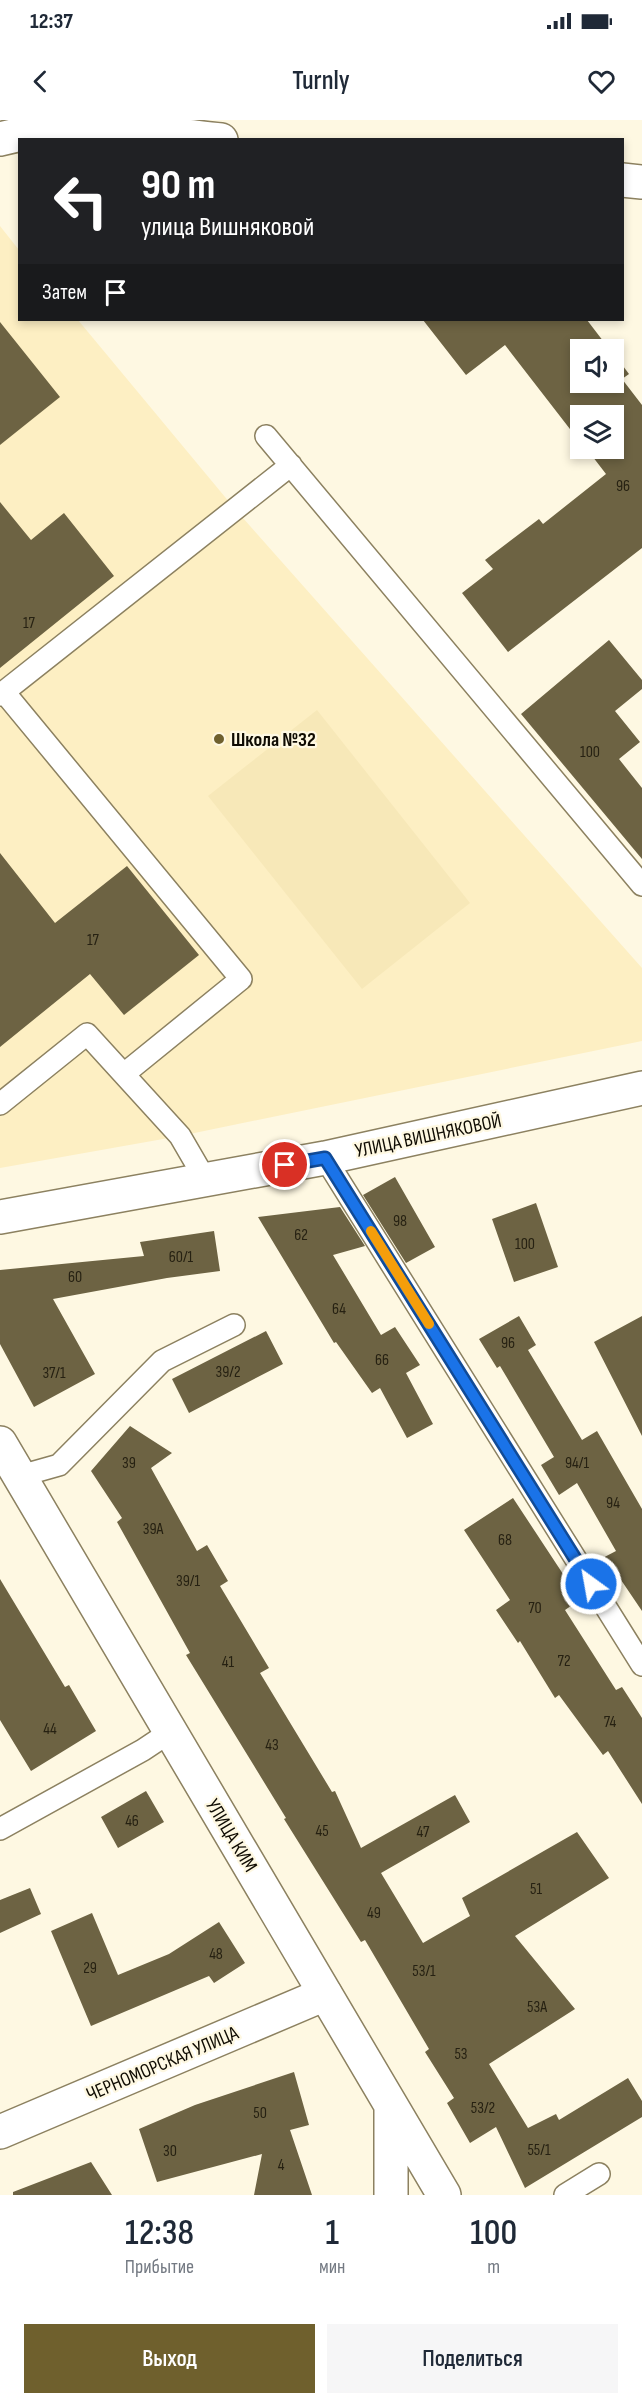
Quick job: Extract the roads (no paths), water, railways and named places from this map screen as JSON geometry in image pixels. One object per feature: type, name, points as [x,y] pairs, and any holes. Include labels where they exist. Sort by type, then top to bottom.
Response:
[{"type":"street","points":[[0,139],[29,131],[92,123],[206,138]]},
{"type":"street","points":[[624,180],[642,182]]},
{"type":"street","name":"УЛИЦА ВИШНЯКОВОЙ","points":[[0,1216],[325,1158],[642,1088]]},
{"type":"street","name":"УЛИЦА КИМ","points":[[0,1443],[444,2195]]},
{"type":"street","name":"ЧЕРНОМОРСКАЯ УЛИЦА","points":[[0,2132],[325,1994]]},
{"type":"street","points":[[391,2195],[392,2106]]},
{"type":"lane","points":[[266,436],[642,885]]},
{"type":"lane","points":[[124,1074],[242,979],[2,694],[291,465]]},
{"type":"lane","points":[[0,1104],[87,1034],[180,1136],[206,1179]]},
{"type":"lane","points":[[325,1158],[642,1665]]},
{"type":"lane","points":[[20,1476],[59,1465],[162,1361],[234,1325]]},
{"type":"lane","points":[[0,1829],[143,1750],[170,1732]]},
{"type":"lane","points":[[565,2195],[599,2174]]},
{"type":"place","name":"Школа №32","points":[[219,739]]}]
